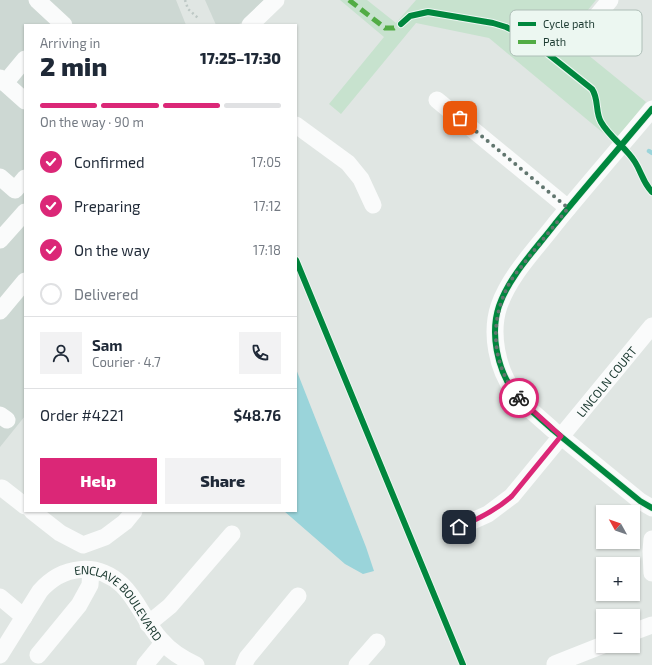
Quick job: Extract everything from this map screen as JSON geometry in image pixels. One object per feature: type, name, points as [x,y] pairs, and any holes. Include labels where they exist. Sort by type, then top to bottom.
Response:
[{"type":"street","points":[[36,0],[58,23]]},
{"type":"street","points":[[251,24],[276,0]]},
{"type":"street","points":[[602,10],[610,0]]},
{"type":"street","points":[[24,60],[3,80],[24,99]]},
{"type":"street","points":[[438,100],[568,208]]},
{"type":"street","points":[[652,108],[568,208],[508,285],[499,307],[495,334],[503,372],[513,391],[561,436],[640,501],[652,508]]},
{"type":"street","points":[[297,126],[348,163],[361,179],[373,205]]},
{"type":"street","points":[[0,177],[15,190],[24,179]]},
{"type":"street","points":[[0,240],[24,213]]},
{"type":"street","points":[[0,311],[24,282]]},
{"type":"street","name":"LINCOLN COURT","points":[[459,527],[477,520],[504,503],[512,496],[652,326]]},
{"type":"street","points":[[2,488],[24,504]]},
{"type":"street","points":[[34,512],[60,533],[83,544],[105,536],[125,522],[133,512]]},
{"type":"street","points":[[148,624],[170,606],[232,534]]},
{"type":"street","points":[[652,539],[652,573]]},
{"type":"street","points":[[38,655],[79,605],[90,585],[83,544]]},
{"type":"street","name":"ENCLAVE BOULEVARD","points":[[0,655],[40,591],[47,584],[60,574],[73,570],[87,570],[104,574],[122,585],[148,624],[163,643],[180,656],[196,665]]},
{"type":"street","points":[[244,665],[247,658],[298,596]]},
{"type":"street","points":[[0,597],[24,617]]},
{"type":"street","points":[[640,629],[652,625]]},
{"type":"street","points":[[357,665],[377,642]]},
{"type":"street","points":[[145,665],[163,643]]},
{"type":"street","points":[[555,664],[596,648]]},
{"type":"path","points":[[185,0],[188,8],[198,18],[201,24]]},
{"type":"path","points":[[198,11],[198,18]]},
{"type":"shaded area","points":[[0,0],[176,0],[186,24],[24,24],[24,417],[0,447]]},
{"type":"shaded area","points":[[205,0],[264,0],[239,24],[216,24]]},
{"type":"green space","points":[[340,0],[367,0],[396,23],[416,0],[596,0],[588,10],[510,10],[510,55],[489,38],[416,23],[341,114],[329,104],[384,37]]},
{"type":"green space","points":[[511,56],[589,56],[646,102],[614,142]]},
{"type":"water","points":[[297,372],[374,571],[363,574],[345,564],[285,512],[297,512]]},
{"type":"marked path","points":[[349,0],[385,28],[394,28],[401,24]]},
{"type":"cycle path","points":[[401,24],[410,16],[428,12],[493,23],[510,29]]},
{"type":"cycle path","points":[[551,56],[592,89],[596,97],[598,114],[601,122],[631,157],[652,192]]},
{"type":"cycle path","points":[[652,109],[567,209],[516,273],[499,306],[495,328],[495,339],[499,362],[508,383],[518,397],[553,430],[640,501],[652,508]]},
{"type":"cycle path","points":[[297,262],[463,665]]},
{"type":"way so far","points":[[460,118],[568,208],[508,285],[499,307],[495,334],[498,354],[503,372],[513,391],[519,398]]},
{"type":"route","points":[[459,527],[477,520],[497,508],[512,496],[561,436],[536,415],[519,398]]}]
